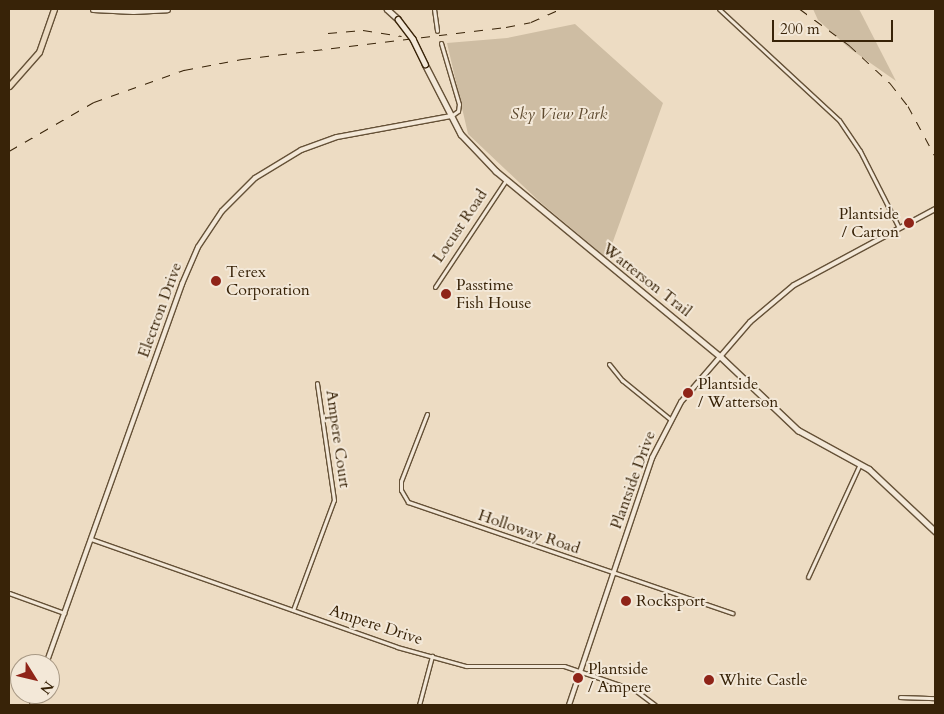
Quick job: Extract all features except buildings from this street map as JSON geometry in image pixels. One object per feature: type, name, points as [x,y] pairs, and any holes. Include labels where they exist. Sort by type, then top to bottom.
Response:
[{"type":"main road","points":[[9,86],[39,52],[54,9]]},
{"type":"main road","points":[[93,9],[119,11],[167,9]]},
{"type":"main road","name":"Watterson Trail","points":[[387,9],[398,18],[413,39],[465,140],[506,180],[720,356],[798,430],[860,464],[935,531]]},
{"type":"street","points":[[434,9],[437,31]]},
{"type":"street","points":[[719,9],[839,120],[860,151],[899,228]]},
{"type":"street","points":[[441,43],[459,104],[458,111],[451,116]]},
{"type":"street","name":"Electron Drive","points":[[50,654],[184,277],[198,247],[222,211],[255,178],[301,150],[343,136],[451,116]]},
{"type":"street","name":"Locust Road","points":[[435,287],[506,180]]},
{"type":"street","name":"Plantside Drive","points":[[569,705],[652,458],[670,419],[720,356],[760,312],[794,285],[935,209]]},
{"type":"street","points":[[609,364],[622,380],[670,419]]},
{"type":"street","name":"Ampere Court","points":[[293,610],[334,500],[317,383]]},
{"type":"street","name":"Holloway Road","points":[[427,414],[401,481],[401,490],[408,502],[733,614]]},
{"type":"street","points":[[808,577],[860,464]]},
{"type":"street","name":"Ampere Drive","points":[[91,539],[293,610],[432,656],[466,666],[548,664],[580,671],[635,690],[655,705]]},
{"type":"street","points":[[9,593],[64,613]]},
{"type":"street","points":[[419,705],[432,656]]},
{"type":"street","points":[[900,697],[935,698]]},
{"type":"green space","points":[[813,9],[859,9],[896,81],[849,48],[818,20]]},
{"type":"green space","name":"Sky View Park","points":[[575,24],[663,103],[607,258],[540,202],[468,134],[447,43],[507,38]]},
{"type":"railway","points":[[9,151],[94,102],[184,70],[242,59],[506,27],[531,22],[560,9]]},
{"type":"railway","points":[[800,9],[849,45],[890,83],[908,106],[935,156]]},
{"type":"railway","points":[[328,33],[363,30],[402,36]]},
{"type":"place","name":"Plantside / Carton","points":[[909,223]]},
{"type":"place","name":"Terex Corporation","points":[[216,281]]},
{"type":"place","name":"Passtime Fish House","points":[[446,294]]},
{"type":"place","name":"Plantside / Watterson","points":[[688,393]]},
{"type":"place","name":"Rocksport","points":[[626,601]]},
{"type":"place","name":"Plantside / Ampere","points":[[578,678]]},
{"type":"place","name":"White Castle","points":[[709,680]]}]
